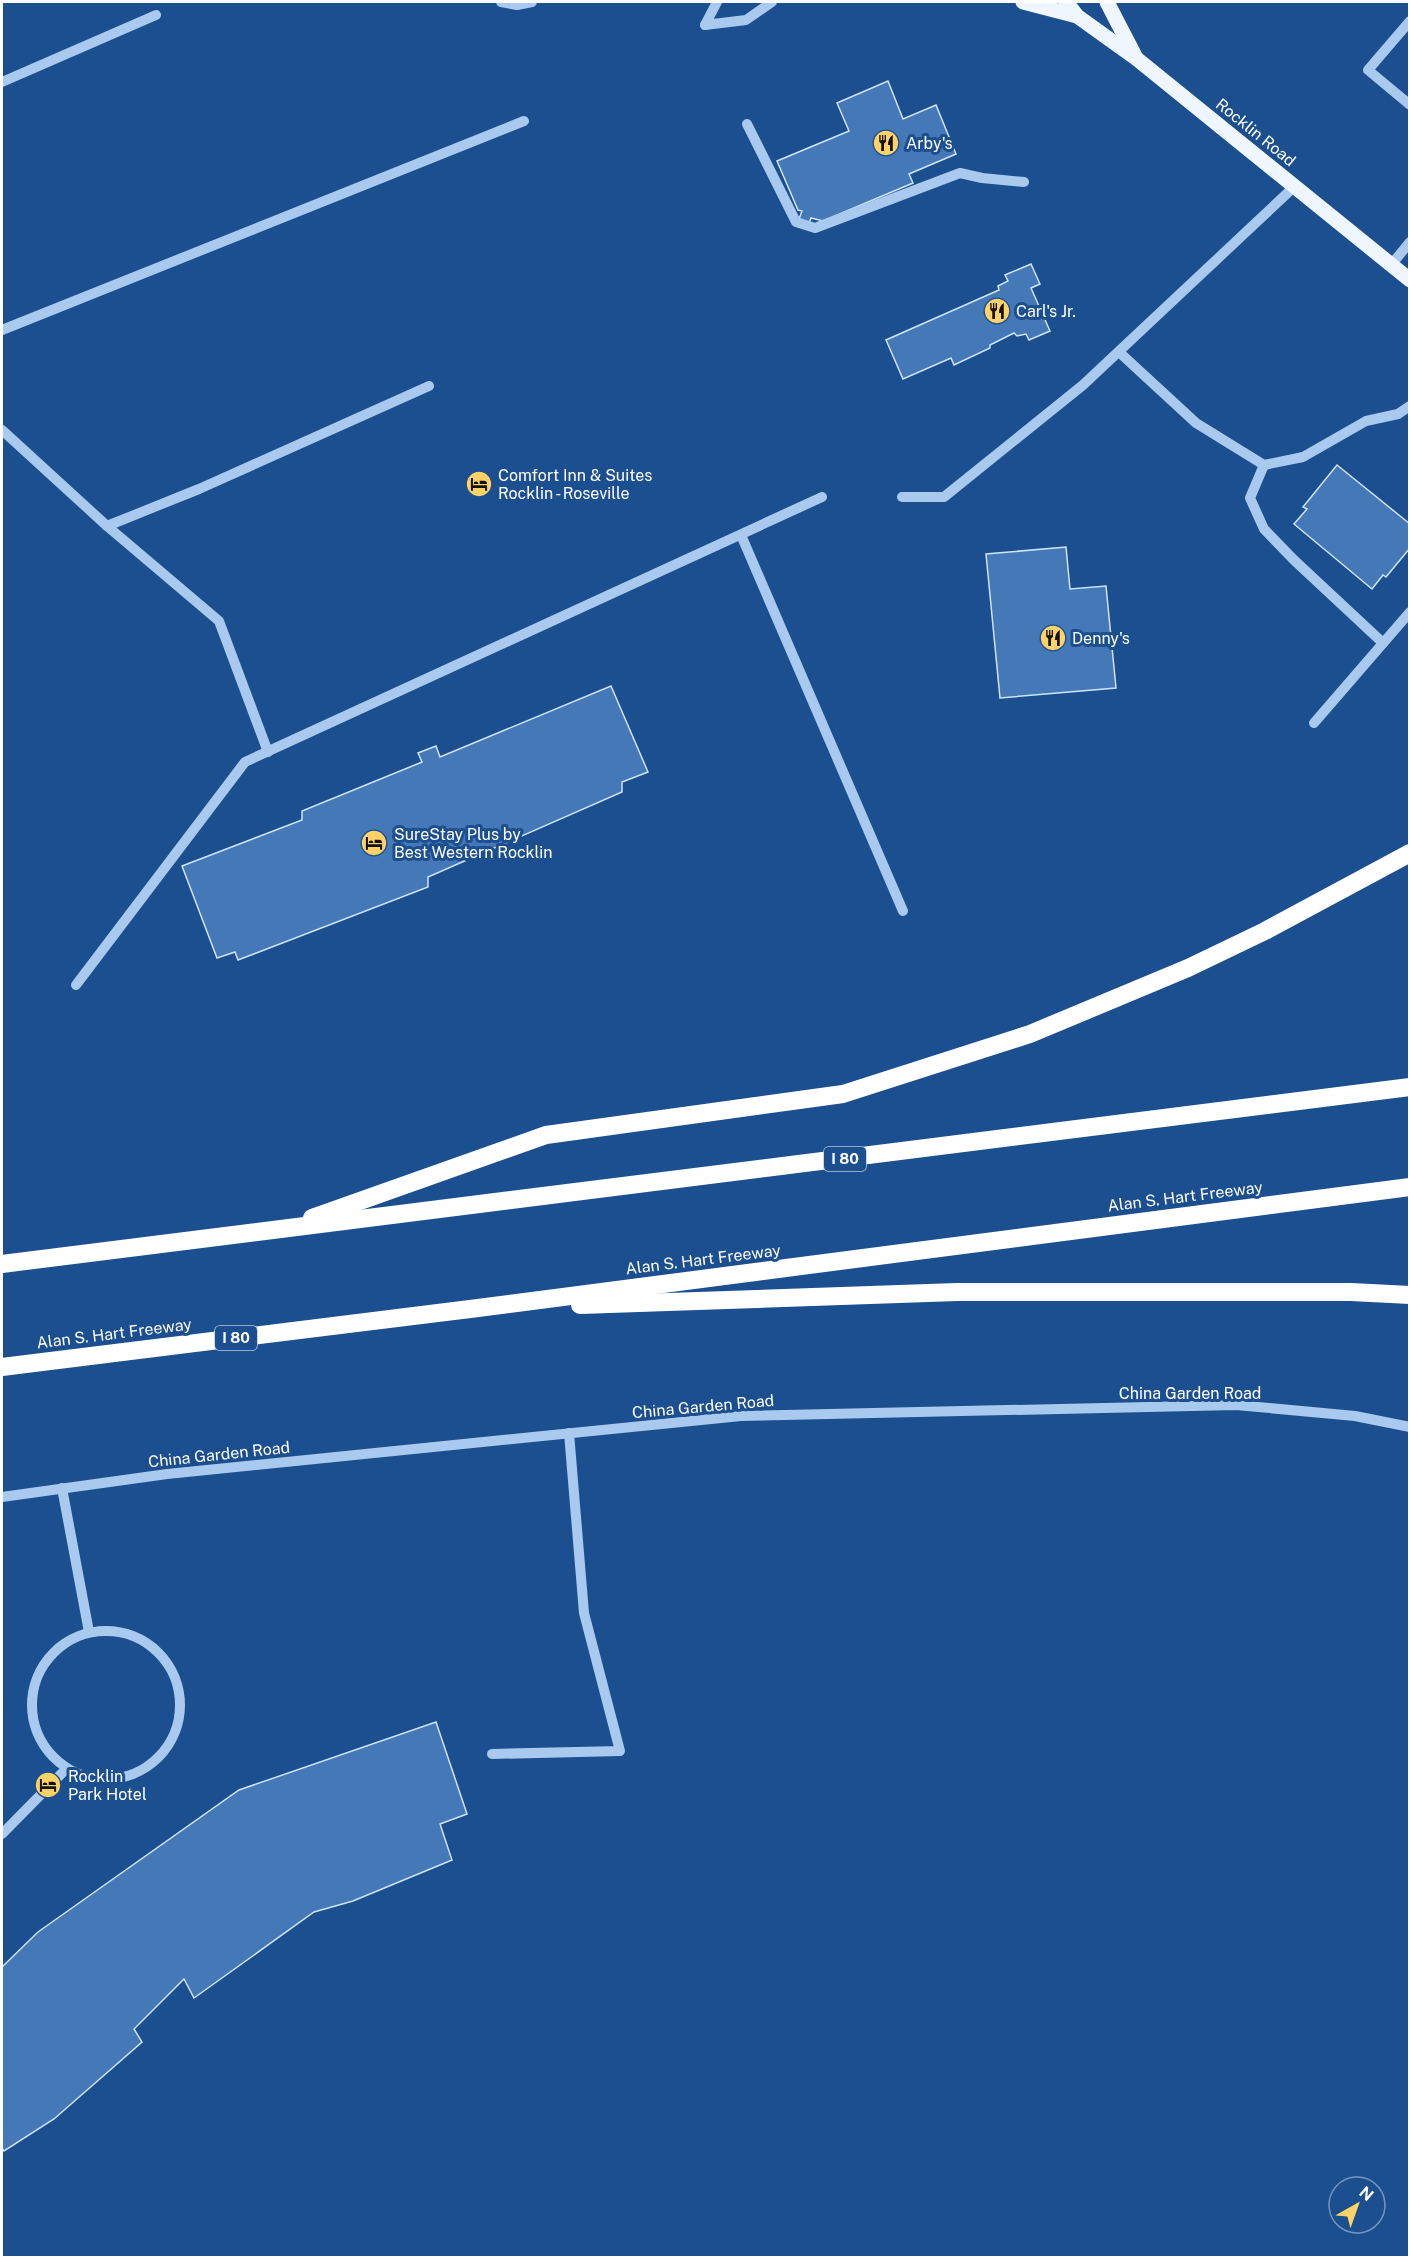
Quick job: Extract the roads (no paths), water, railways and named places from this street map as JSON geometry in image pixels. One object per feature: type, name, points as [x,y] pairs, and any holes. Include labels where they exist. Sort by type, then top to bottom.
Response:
[{"type":"highway","points":[[280,1230],[546,1135],[843,1094],[1030,1034],[1188,968],[1410,853]]},
{"type":"highway","name":"I 80","points":[[2,1264],[1410,1088]]},
{"type":"highway","name":"Alan S. Hart Freeway","points":[[2,1367],[470,1309],[1410,1187]]},
{"type":"highway","points":[[470,1309],[957,1292],[1351,1292],[1410,1295]]},
{"type":"main road","name":"Rocklin Road","points":[[1023,2],[1077,16]]},
{"type":"main road","name":"Rocklin Road","points":[[1066,2],[1077,16],[1137,59],[1410,280]]},
{"type":"main road","points":[[1107,2],[1137,59]]},
{"type":"street","points":[[501,2],[517,5],[532,2]]},
{"type":"street","points":[[717,2],[705,25],[746,20],[772,2]]},
{"type":"street","points":[[2,82],[156,15]]},
{"type":"street","points":[[1410,21],[1368,70],[1410,105]]},
{"type":"street","points":[[2,330],[524,121]]},
{"type":"street","points":[[747,124],[796,222],[815,228],[960,173],[982,178],[1024,182]]},
{"type":"street","points":[[902,497],[944,497],[1083,385],[1295,186]]},
{"type":"street","points":[[1391,265],[1410,242]]},
{"type":"street","points":[[1119,352],[1196,423],[1264,465],[1303,457],[1366,421],[1398,414],[1410,406]]},
{"type":"street","points":[[107,526],[199,489],[429,386]]},
{"type":"street","points":[[2,430],[107,526],[219,621],[268,752]]},
{"type":"street","points":[[1264,465],[1250,498],[1264,529],[1383,644]]},
{"type":"street","points":[[76,985],[245,762],[822,497]]},
{"type":"street","points":[[741,535],[903,911]]},
{"type":"street","points":[[1314,723],[1410,612]]},
{"type":"street","name":"China Garden Road","points":[[2,1497],[167,1474],[741,1416],[1236,1405],[1355,1416],[1410,1427]]},
{"type":"street","points":[[492,1754],[620,1751],[584,1613],[569,1433]]},
{"type":"street","points":[[62,1488],[89,1632]]},
{"type":"street","points":[[118,1631],[145,1641],[167,1661],[178,1688],[180,1717],[170,1744],[150,1766],[123,1778],[94,1779],[66,1769],[45,1748],[33,1722],[32,1692],[42,1665],[62,1644],[89,1632],[118,1631]]},
{"type":"street","points":[[2,1834],[66,1769]]},
{"type":"place","name":"Arby's","points":[[886,143]]},
{"type":"place","name":"Carl's Jr.","points":[[997,311]]},
{"type":"place","name":"Comfort Inn & Suites Rocklin - Roseville","points":[[479,484]]},
{"type":"place","name":"Denny's","points":[[1053,638]]},
{"type":"place","name":"SureStay Plus by Best Western Rocklin","points":[[374,843]]},
{"type":"place","name":"Rocklin Park Hotel","points":[[48,1785]]}]
